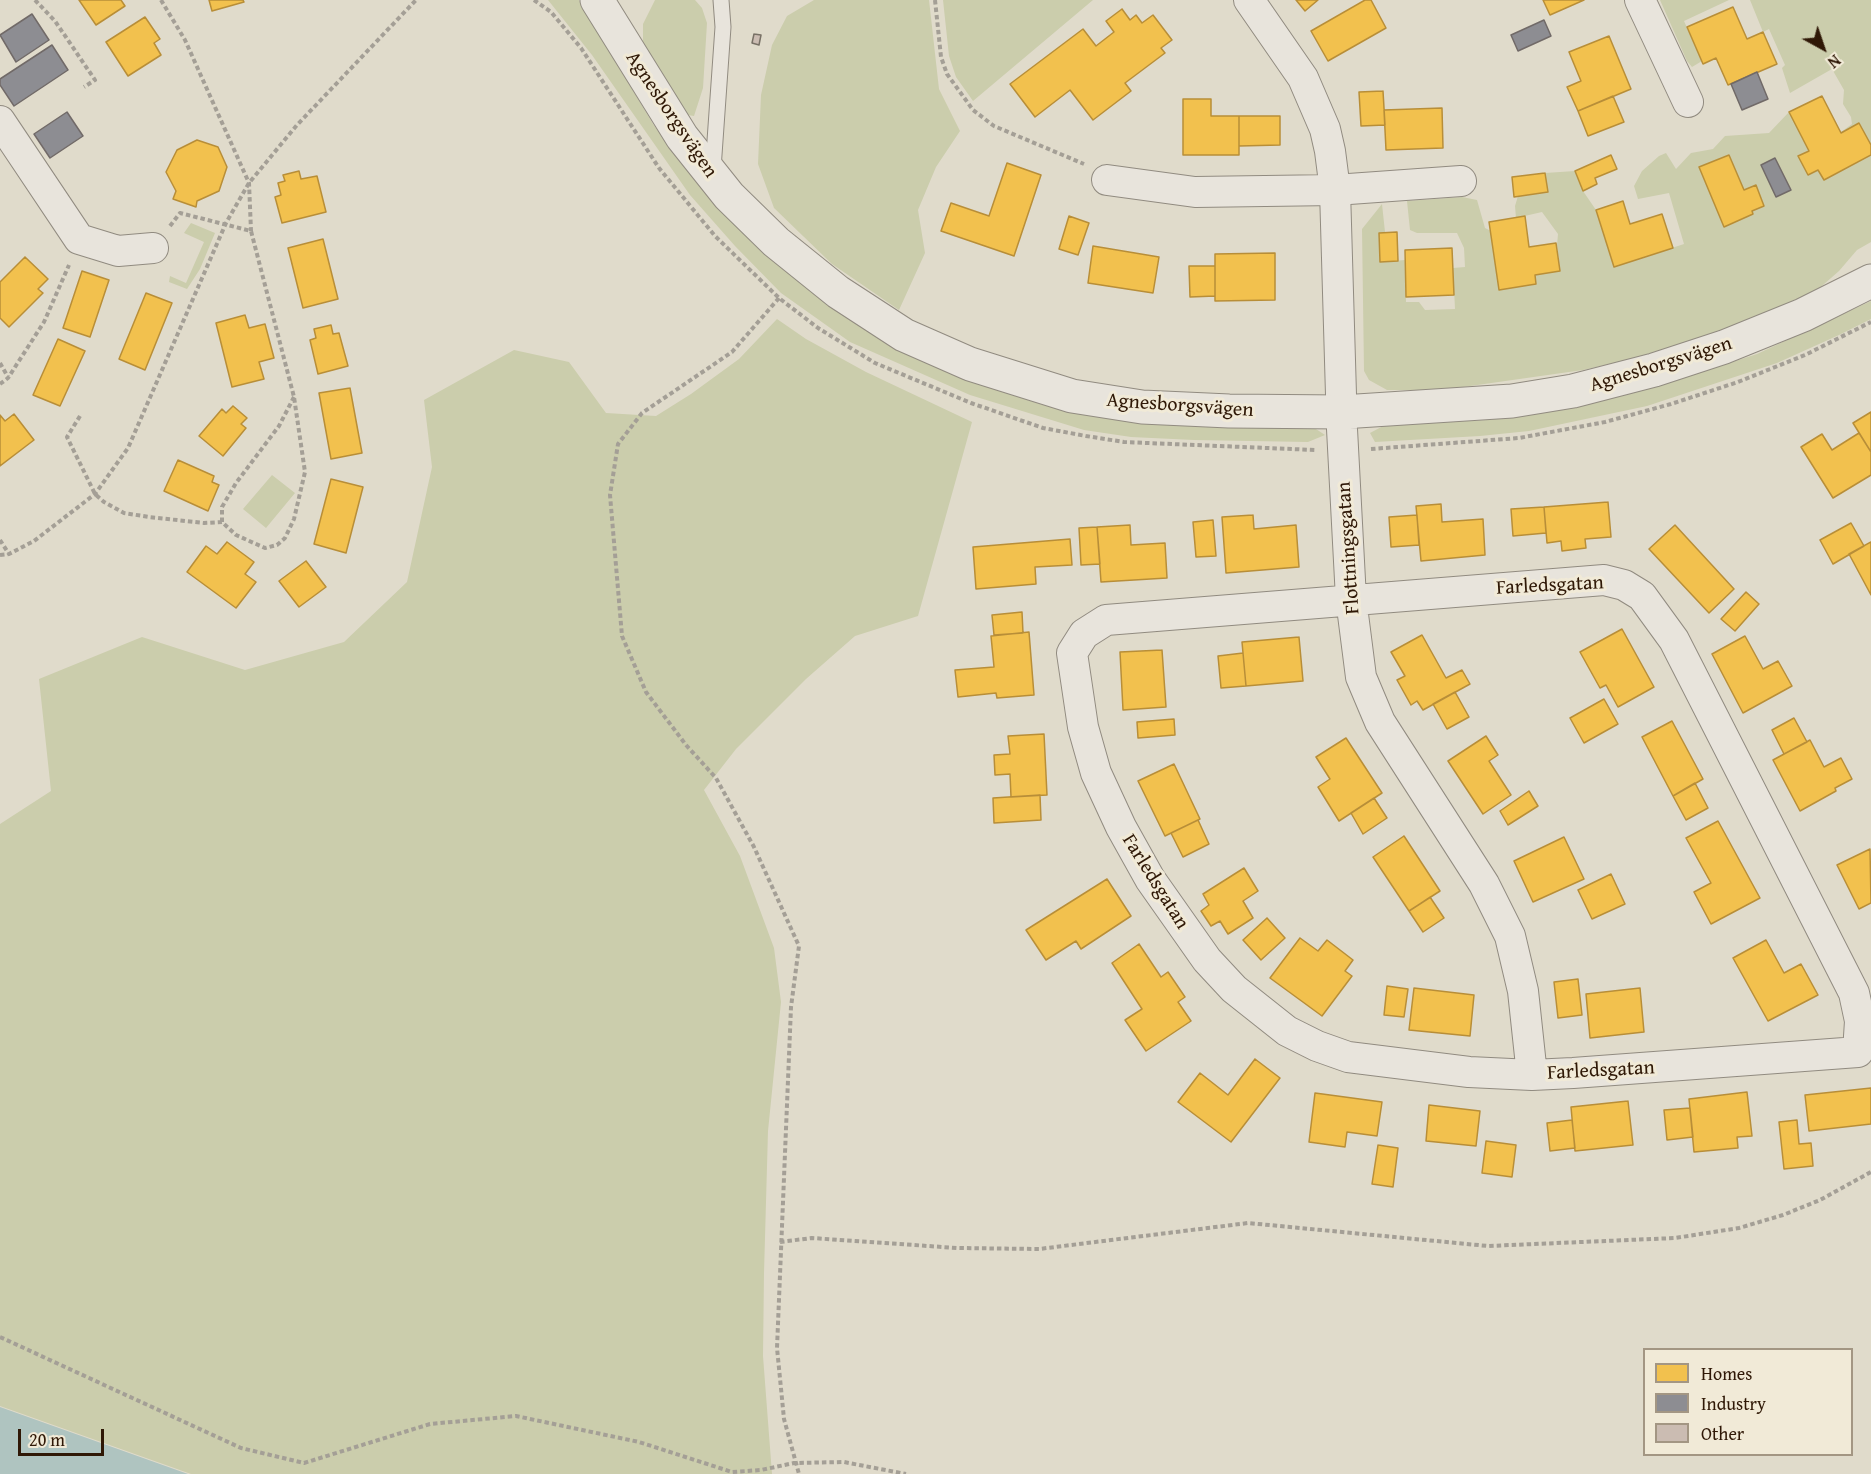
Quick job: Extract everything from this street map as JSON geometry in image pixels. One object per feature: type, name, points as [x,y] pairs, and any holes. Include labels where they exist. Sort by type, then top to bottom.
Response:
[{"type":"street","name":"Flottningsgatan","points":[[1249,0],[1287,53],[1314,100],[1325,129],[1335,190],[1343,451],[1351,599],[1361,677],[1368,698],[1392,743],[1484,884],[1510,936],[1523,991],[1532,1075]]},
{"type":"street","points":[[1640,0],[1688,102]]},
{"type":"street","name":"Agnesborgsvägen","points":[[605,3],[682,137],[714,178],[776,242],[838,292],[904,335],[970,364],[1072,396],[1142,407],[1342,412],[1457,406],[1573,391],[1654,370],[1724,347],[1803,315],[1871,281]]},
{"type":"street","points":[[0,121],[79,239],[118,252],[153,248]]},
{"type":"street","points":[[1107,180],[1195,192],[1335,190],[1461,181]]},
{"type":"street","name":"Farledsgatan","points":[[1604,580],[1624,585],[1642,596],[1674,640],[1854,993],[1864,1052],[1532,1075],[1468,1072],[1348,1057],[1317,1047],[1279,1025],[1234,989],[1201,952],[1150,879],[1121,827],[1096,773],[1083,727],[1072,653],[1084,634],[1106,620],[1351,599],[1604,580]]},
{"type":"lane","points":[[714,178],[713,152],[723,27],[721,0]]},
{"type":"path","points":[[35,0],[54,21],[95,80],[84,87]]},
{"type":"path","points":[[80,416],[67,436],[95,494],[114,509],[124,513],[178,521],[222,522],[236,535],[265,548],[277,545],[285,538],[294,519],[305,472],[294,398],[251,231],[249,183],[185,40],[161,0]]},
{"type":"path","points":[[0,555],[9,554],[34,541],[95,494],[128,448],[226,223],[249,183],[297,124],[416,0]]},
{"type":"path","points":[[534,0],[551,12],[581,48],[659,168],[715,236],[779,298],[819,328],[876,363],[971,403],[1043,428],[1124,442],[1343,451],[1519,438],[1605,422],[1738,382],[1805,355],[1871,322]]},
{"type":"path","points":[[935,0],[946,74],[973,110],[994,126],[1081,162],[1107,180]]},
{"type":"path","points":[[153,248],[180,213],[251,231]]},
{"type":"path","points":[[0,384],[8,378],[44,322],[79,239]]},
{"type":"path","points":[[779,298],[732,352],[642,412],[618,444],[610,495],[622,636],[645,692],[686,745],[716,778],[754,846],[800,946],[791,1007],[777,1348],[778,1381],[794,1463],[799,1474]]},
{"type":"path","points":[[0,363],[8,378]]},
{"type":"path","points":[[222,522],[222,507],[236,483],[279,426],[294,398]]},
{"type":"path","points":[[0,540],[9,554]]},
{"type":"path","points":[[780,1242],[812,1238],[957,1248],[1039,1249],[1248,1223],[1488,1246],[1603,1243],[1675,1238],[1738,1228],[1820,1200],[1871,1172]]},
{"type":"path","points":[[0,1337],[241,1448],[304,1463],[429,1424],[516,1416],[639,1442],[732,1472],[761,1470],[794,1463],[844,1462],[906,1474]]},
{"type":"green space","points":[[548,0],[579,0],[653,124],[674,153],[740,230],[779,265],[995,389],[1040,404],[1071,410],[1313,427],[1325,435],[1308,442],[1194,440],[1131,437],[1084,430],[970,395],[850,342],[781,293],[735,246],[690,195],[592,55]]},
{"type":"green space","points":[[655,0],[695,0],[702,8],[707,23],[703,88],[694,116],[688,115],[643,46],[643,24]]},
{"type":"green space","points":[[814,0],[929,0],[939,89],[960,131],[936,167],[918,210],[925,253],[899,310],[832,264],[774,208],[758,164],[761,95],[772,45],[787,16]]},
{"type":"green space","points":[[943,0],[1093,0],[973,101],[956,77],[949,56]]},
{"type":"green space","points":[[1660,0],[1729,0],[1684,21],[1702,61],[1692,67],[1687,61]]},
{"type":"green space","points":[[1750,0],[1871,0],[1871,242],[1857,250],[1839,271],[1815,292],[1726,331],[1650,355],[1583,370],[1442,390],[1387,390],[1369,380],[1364,371],[1362,229],[1382,204],[1385,232],[1379,233],[1380,262],[1405,260],[1406,302],[1419,302],[1425,310],[1455,309],[1453,268],[1465,267],[1464,248],[1457,233],[1417,233],[1410,230],[1407,201],[1462,197],[1477,200],[1485,228],[1491,231],[1499,290],[1536,284],[1535,275],[1560,271],[1558,234],[1542,212],[1516,218],[1515,206],[1518,196],[1548,192],[1545,173],[1575,171],[1583,191],[1596,210],[1614,267],[1684,244],[1669,193],[1638,199],[1634,186],[1642,171],[1659,156],[1666,153],[1676,169],[1691,153],[1713,149],[1725,136],[1769,133],[1789,112],[1822,96],[1841,132],[1852,124],[1851,117],[1843,104],[1844,90],[1832,69],[1790,93],[1782,68],[1785,65],[1769,29],[1763,32]]},
{"type":"green space","points":[[191,223],[215,233],[200,269],[187,289],[169,282],[170,276],[186,283],[204,242],[184,233]]},
{"type":"green space","points":[[1871,301],[1871,319],[1839,335],[1777,363],[1647,406],[1529,431],[1480,436],[1375,442],[1370,433],[1385,425],[1486,420],[1580,405],[1655,387],[1757,354]]},
{"type":"green space","points":[[777,319],[806,339],[866,372],[972,422],[918,616],[855,636],[806,679],[736,749],[704,790],[740,856],[774,948],[781,1002],[768,1131],[764,1273],[763,1356],[772,1474],[191,1474],[0,1406],[0,824],[51,791],[39,679],[142,637],[245,670],[344,642],[407,582],[432,467],[424,400],[514,350],[569,362],[606,413],[656,416],[739,359]]},
{"type":"green space","points":[[272,475],[295,493],[266,528],[243,509]]},
{"type":"shaded area","points":[[0,1407],[188,1474],[0,1474]]},
{"type":"building: Homes","points":[[79,0],[121,0],[125,6],[96,25]]},
{"type":"building: Homes","points":[[209,0],[243,0],[244,2],[212,11]]},
{"type":"building: Homes","points":[[1296,0],[1318,0],[1305,11]]},
{"type":"building: Homes","points":[[1365,0],[1371,0],[1386,28],[1328,61],[1311,31]]},
{"type":"building: Homes","points":[[1543,0],[1584,0],[1550,15]]},
{"type":"building: Homes","points":[[1733,7],[1747,39],[1763,32],[1777,64],[1728,85],[1716,58],[1703,64],[1687,27]]},
{"type":"building: Homes","points":[[1122,9],[1130,20],[1136,15],[1142,23],[1153,15],[1172,40],[1161,48],[1165,53],[1125,83],[1131,91],[1093,120],[1070,90],[1035,117],[1010,84],[1083,29],[1096,46],[1114,32],[1106,21]]},
{"type":"building: Homes","points":[[145,17],[160,39],[154,43],[161,55],[128,76],[106,42]]},
{"type":"building: Homes","points":[[1609,36],[1631,89],[1578,111],[1567,87],[1581,81],[1569,52]]},
{"type":"building: Homes","points":[[1383,91],[1385,125],[1361,126],[1359,92]]},
{"type":"building: Homes","points":[[1613,96],[1624,122],[1588,136],[1578,111]]},
{"type":"building: Homes","points":[[1822,96],[1841,133],[1859,123],[1871,145],[1871,155],[1824,180],[1818,170],[1808,175],[1798,156],[1809,151],[1789,112]]},
{"type":"building: Homes","points":[[1183,99],[1211,99],[1211,116],[1239,116],[1239,155],[1183,155]]},
{"type":"building: Homes","points":[[1442,108],[1443,148],[1386,150],[1384,110]]},
{"type":"building: Homes","points":[[1239,116],[1280,116],[1280,145],[1239,146]]},
{"type":"building: Homes","points":[[197,140],[218,147],[227,167],[219,191],[197,201],[196,207],[173,199],[176,191],[166,172],[177,150]]},
{"type":"building: Homes","points":[[1611,155],[1617,169],[1595,178],[1597,184],[1583,191],[1575,171]]},
{"type":"building: Homes","points":[[1729,155],[1744,190],[1756,185],[1764,206],[1752,211],[1753,214],[1724,227],[1699,167]]},
{"type":"building: Homes","points":[[1007,163],[1041,175],[1014,256],[941,231],[951,203],[989,216]]},
{"type":"building: Homes","points":[[299,171],[301,179],[317,176],[326,212],[282,223],[275,197],[281,195],[278,183],[285,181],[283,175]]},
{"type":"building: Homes","points":[[1545,173],[1548,192],[1514,197],[1512,177]]},
{"type":"building: Homes","points":[[1623,201],[1630,224],[1662,214],[1673,248],[1614,267],[1596,210]]},
{"type":"building: Homes","points":[[1069,216],[1089,223],[1078,255],[1059,249]]},
{"type":"building: Homes","points":[[1525,216],[1529,247],[1556,243],[1560,271],[1535,275],[1536,284],[1499,290],[1489,222]]},
{"type":"building: Homes","points":[[1397,232],[1398,261],[1380,262],[1379,233]]},
{"type":"building: Homes","points":[[323,239],[338,299],[303,308],[288,248]]},
{"type":"building: Homes","points":[[1093,246],[1159,257],[1153,293],[1088,283]]},
{"type":"building: Homes","points":[[1452,248],[1454,295],[1406,297],[1405,250]]},
{"type":"building: Homes","points":[[1275,253],[1275,300],[1215,301],[1215,254]]},
{"type":"building: Homes","points":[[25,257],[48,279],[38,289],[43,293],[9,327],[0,318],[0,282]]},
{"type":"building: Homes","points":[[1189,266],[1215,266],[1215,296],[1190,297]]},
{"type":"building: Homes","points":[[82,271],[109,280],[90,337],[63,328]]},
{"type":"building: Homes","points":[[146,293],[172,303],[145,370],[119,359]]},
{"type":"building: Homes","points":[[245,315],[249,328],[265,324],[274,358],[259,362],[264,379],[232,387],[216,323]]},
{"type":"building: Homes","points":[[331,325],[333,334],[339,333],[348,366],[318,374],[310,340],[316,338],[314,329]]},
{"type":"building: Homes","points":[[58,339],[85,351],[60,406],[33,395]]},
{"type":"building: Homes","points":[[350,388],[362,453],[331,459],[319,393]]},
{"type":"building: Homes","points":[[233,406],[247,418],[241,424],[246,428],[223,456],[199,436],[222,409],[226,413]]},
{"type":"building: Homes","points":[[1871,412],[1871,452],[1853,423]]},
{"type":"building: Homes","points":[[14,414],[34,440],[0,466],[0,415],[5,421]]},
{"type":"building: Homes","points":[[1859,433],[1871,452],[1871,475],[1833,498],[1801,447],[1822,434],[1832,450]]},
{"type":"building: Homes","points":[[178,460],[214,476],[212,482],[219,485],[208,511],[164,491]]},
{"type":"building: Homes","points":[[331,479],[363,487],[346,553],[314,544]]},
{"type":"building: Homes","points":[[1608,502],[1611,537],[1585,539],[1586,548],[1562,551],[1561,541],[1547,543],[1544,507]]},
{"type":"building: Homes","points":[[1441,504],[1442,522],[1483,519],[1485,555],[1421,561],[1416,506]]},
{"type":"building: Homes","points":[[1544,507],[1546,533],[1513,536],[1511,509]]},
{"type":"building: Homes","points":[[1253,515],[1254,529],[1296,525],[1299,567],[1226,573],[1222,517]]},
{"type":"building: Homes","points":[[1417,515],[1419,545],[1391,547],[1389,517]]},
{"type":"building: Homes","points":[[1213,520],[1216,556],[1196,557],[1193,522]]},
{"type":"building: Homes","points":[[1851,523],[1864,546],[1833,564],[1820,540]]},
{"type":"building: Homes","points":[[1130,525],[1131,545],[1165,543],[1167,578],[1101,582],[1097,527]]},
{"type":"building: Homes","points":[[1675,525],[1734,589],[1709,613],[1649,549]]},
{"type":"building: Homes","points":[[1097,527],[1100,564],[1081,565],[1079,528]]},
{"type":"building: Homes","points":[[1070,539],[1072,565],[1035,567],[1036,584],[976,589],[973,547]]},
{"type":"building: Homes","points":[[227,542],[254,562],[245,574],[256,582],[236,608],[187,572],[206,546],[217,554]]},
{"type":"building: Homes","points":[[1871,542],[1871,595],[1849,554]]},
{"type":"building: Homes","points":[[306,561],[326,587],[299,607],[279,581]]},
{"type":"building: Homes","points":[[1746,592],[1759,604],[1735,631],[1721,619]]},
{"type":"building: Homes","points":[[1022,612],[1023,633],[994,635],[992,615]]},
{"type":"building: Homes","points":[[1622,629],[1654,687],[1618,707],[1606,685],[1600,688],[1580,652]]},
{"type":"building: Homes","points":[[1029,632],[1034,695],[997,698],[996,693],[958,697],[955,670],[994,667],[991,636]]},
{"type":"building: Homes","points":[[1422,635],[1446,678],[1462,670],[1470,684],[1423,710],[1417,701],[1411,705],[1397,680],[1405,676],[1391,652]]},
{"type":"building: Homes","points":[[1745,636],[1763,669],[1778,661],[1792,686],[1743,713],[1712,654]]},
{"type":"building: Homes","points":[[1299,637],[1303,681],[1246,686],[1242,642]]},
{"type":"building: Homes","points":[[1162,650],[1166,707],[1123,710],[1120,652]]},
{"type":"building: Homes","points":[[1243,653],[1246,686],[1221,688],[1218,656]]},
{"type":"building: Homes","points":[[1455,692],[1469,717],[1447,729],[1433,704]]},
{"type":"building: Homes","points":[[1604,699],[1618,724],[1584,743],[1570,718]]},
{"type":"building: Homes","points":[[1794,718],[1807,742],[1784,754],[1772,730]]},
{"type":"building: Homes","points":[[1174,719],[1175,735],[1138,738],[1137,722]]},
{"type":"building: Homes","points":[[1672,721],[1703,779],[1673,796],[1642,737]]},
{"type":"building: Homes","points":[[1044,734],[1047,795],[1011,797],[1010,774],[995,775],[994,755],[1010,754],[1008,736]]},
{"type":"building: Homes","points":[[1486,736],[1498,755],[1489,761],[1511,795],[1483,814],[1448,761]]},
{"type":"building: Homes","points":[[1346,738],[1382,793],[1339,821],[1318,787],[1330,779],[1316,757]]},
{"type":"building: Homes","points":[[1810,740],[1824,767],[1841,758],[1852,779],[1835,788],[1836,791],[1800,811],[1773,760]]},
{"type":"building: Homes","points":[[1174,764],[1200,819],[1165,836],[1138,781]]},
{"type":"building: Homes","points":[[1695,783],[1708,808],[1686,820],[1673,796]]},
{"type":"building: Homes","points":[[1529,791],[1538,806],[1508,825],[1500,811]]},
{"type":"building: Homes","points":[[1040,795],[1041,820],[994,823],[993,798]]},
{"type":"building: Homes","points":[[1374,798],[1387,818],[1363,834],[1351,813]]},
{"type":"building: Homes","points":[[1198,820],[1209,844],[1183,857],[1171,833]]},
{"type":"building: Homes","points":[[1718,821],[1760,898],[1711,924],[1694,892],[1711,883],[1686,838]]},
{"type":"building: Homes","points":[[1404,836],[1440,891],[1409,911],[1373,857]]},
{"type":"building: Homes","points":[[1564,837],[1584,879],[1533,902],[1514,861]]},
{"type":"building: Homes","points":[[1870,849],[1871,903],[1859,909],[1837,865]]},
{"type":"building: Homes","points":[[1244,868],[1258,891],[1243,901],[1253,918],[1228,934],[1220,921],[1211,926],[1201,911],[1209,905],[1203,894]]},
{"type":"building: Homes","points":[[1611,874],[1625,904],[1592,919],[1578,890]]},
{"type":"building: Homes","points":[[1107,879],[1131,916],[1081,949],[1076,941],[1046,960],[1026,930]]},
{"type":"building: Homes","points":[[1430,897],[1444,918],[1423,932],[1409,911]]},
{"type":"building: Homes","points":[[1267,918],[1285,938],[1261,960],[1243,940]]},
{"type":"building: Homes","points":[[1300,938],[1318,951],[1327,940],[1353,960],[1345,971],[1352,976],[1322,1016],[1270,978]]},
{"type":"building: Homes","points":[[1766,940],[1784,973],[1801,964],[1818,995],[1768,1021],[1733,958]]},
{"type":"building: Homes","points":[[1139,944],[1161,977],[1168,972],[1185,997],[1178,1002],[1191,1021],[1146,1051],[1125,1020],[1142,1009],[1112,963]]},
{"type":"building: Homes","points":[[1578,979],[1582,1015],[1558,1018],[1554,982]]},
{"type":"building: Homes","points":[[1387,986],[1408,989],[1404,1017],[1384,1015]]},
{"type":"building: Homes","points":[[1414,988],[1474,995],[1470,1036],[1409,1030]]},
{"type":"building: Homes","points":[[1640,988],[1644,1032],[1590,1038],[1586,994]]},
{"type":"building: Homes","points":[[1255,1059],[1280,1078],[1231,1142],[1178,1102],[1200,1073],[1228,1095]]},
{"type":"building: Homes","points":[[1871,1088],[1871,1124],[1809,1131],[1805,1095]]},
{"type":"building: Homes","points":[[1747,1092],[1752,1136],[1737,1137],[1738,1148],[1694,1152],[1689,1099]]},
{"type":"building: Homes","points":[[1315,1093],[1382,1102],[1377,1136],[1347,1132],[1345,1147],[1309,1142]]},
{"type":"building: Homes","points":[[1628,1101],[1633,1145],[1575,1151],[1571,1107]]},
{"type":"building: Homes","points":[[1429,1105],[1480,1111],[1476,1146],[1426,1141]]},
{"type":"building: Homes","points":[[1690,1108],[1693,1137],[1667,1140],[1664,1110]]},
{"type":"building: Homes","points":[[1572,1120],[1575,1148],[1550,1151],[1547,1123]]},
{"type":"building: Homes","points":[[1797,1120],[1799,1144],[1811,1143],[1813,1166],[1784,1169],[1779,1122]]},
{"type":"building: Homes","points":[[1486,1141],[1516,1145],[1512,1177],[1482,1173]]},
{"type":"building: Homes","points":[[1378,1145],[1398,1148],[1393,1187],[1372,1184]]},
{"type":"building: Industry","points":[[32,14],[49,40],[16,62],[0,35]]},
{"type":"building: Industry","points":[[1544,20],[1551,36],[1518,51],[1511,35]]},
{"type":"building: Industry","points":[[52,45],[68,70],[14,106],[0,85],[0,79]]},
{"type":"building: Industry","points":[[1757,72],[1768,99],[1742,110],[1731,84]]},
{"type":"building: Industry","points":[[67,112],[83,136],[50,158],[34,134]]},
{"type":"building: Industry","points":[[1775,158],[1791,190],[1776,197],[1761,165]]},
{"type":"building: Other","points":[[754,34],[761,35],[759,45],[752,43]]}]
